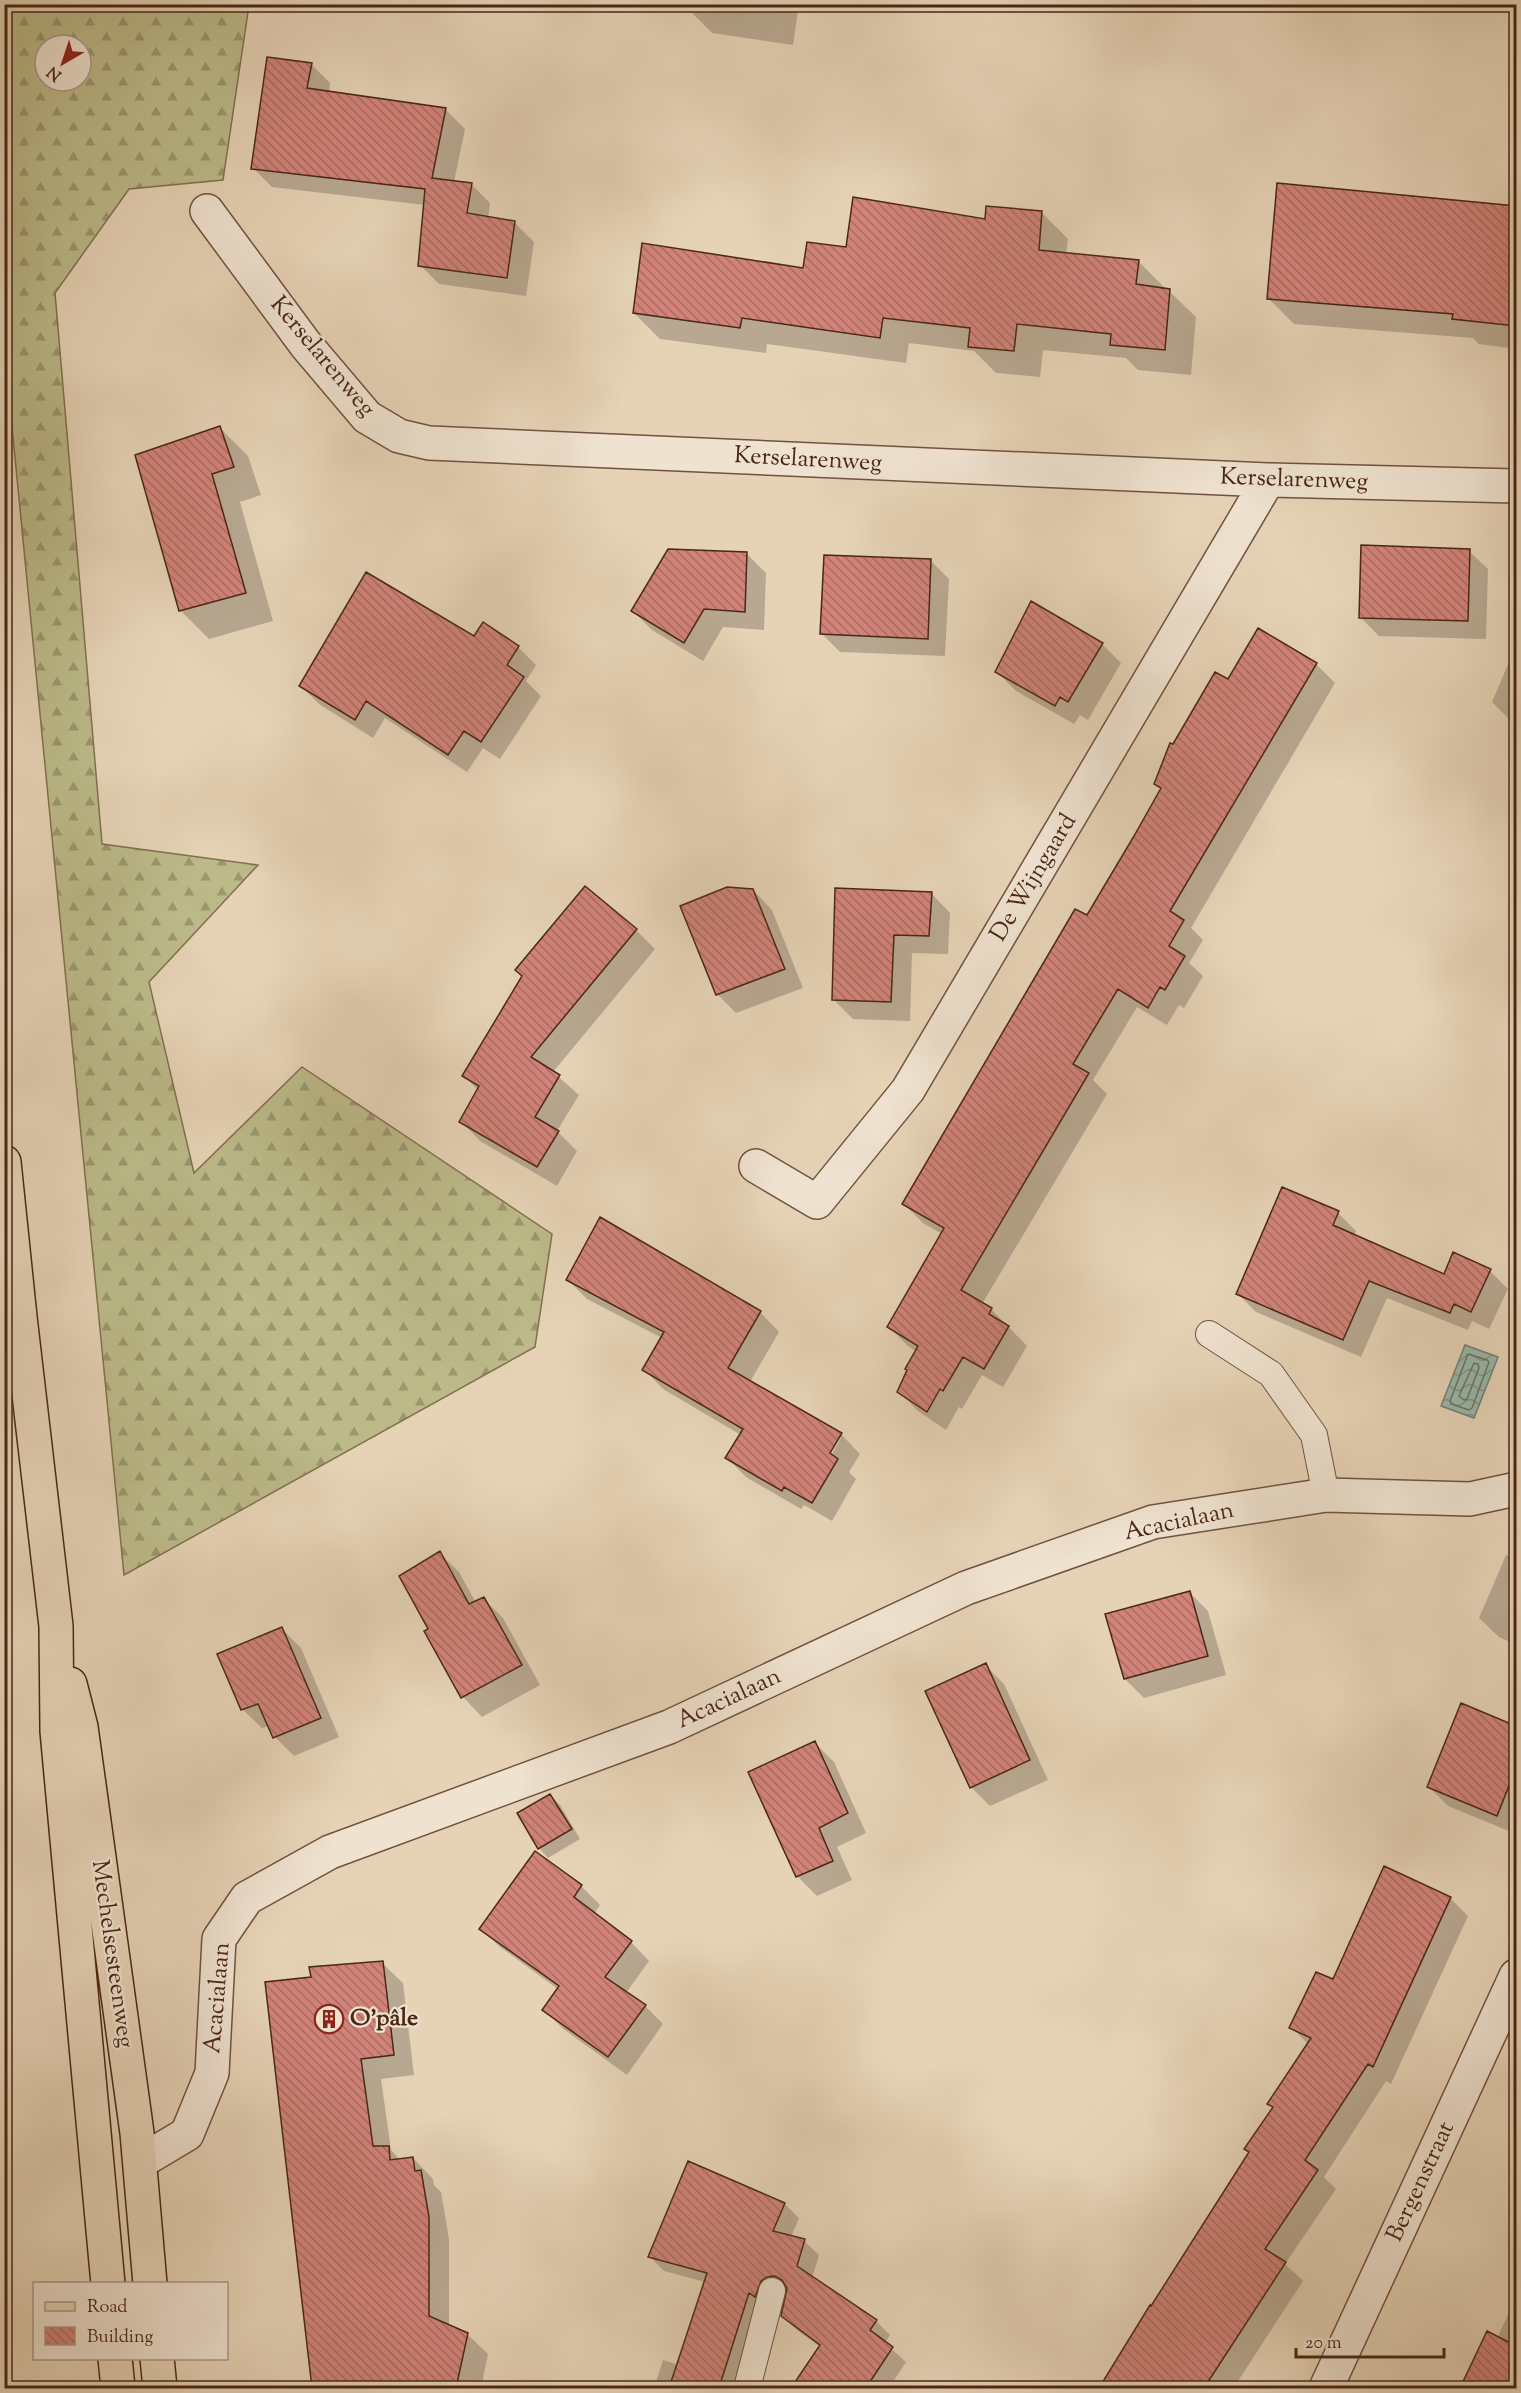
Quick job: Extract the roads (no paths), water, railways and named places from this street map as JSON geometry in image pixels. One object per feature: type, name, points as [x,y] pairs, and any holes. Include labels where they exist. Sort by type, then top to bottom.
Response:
[{"type":"main road","name":"Mechelsesteenweg","points":[[4,1162],[56,1626],[57,1731],[108,2282]]},
{"type":"main road","name":"Mechelsesteenweg","points":[[56,1626],[81,1727],[140,2162],[150,2282]]},
{"type":"main road","points":[[115,2360],[118,2388]]},
{"type":"main road","points":[[157,2360],[160,2388]]},
{"type":"street","name":"Kerselarenweg","points":[[207,211],[306,345],[367,417],[399,436],[440,443],[1268,480],[1516,486]]},
{"type":"street","name":"De Wijngaard","points":[[756,1166],[817,1202],[908,1090],[1268,480]]},
{"type":"street","name":"Acacialaan","points":[[140,2162],[188,2134],[212,2073],[219,1938],[247,1898],[330,1852],[669,1727],[966,1588],[1153,1522],[1326,1495],[1470,1499],[1516,1489]]},
{"type":"street","name":"Bergenstraat","points":[[1326,2388],[1516,1976]]},
{"type":"lane","points":[[1209,1334],[1271,1374],[1314,1435],[1326,1495]]},
{"type":"lane","points":[[747,2388],[772,2291]]},
{"type":"water","points":[[1465,1345],[1498,1357],[1474,1418],[1441,1406]]},
{"type":"place","name":"O'pâle","points":[[329,2019]]}]
